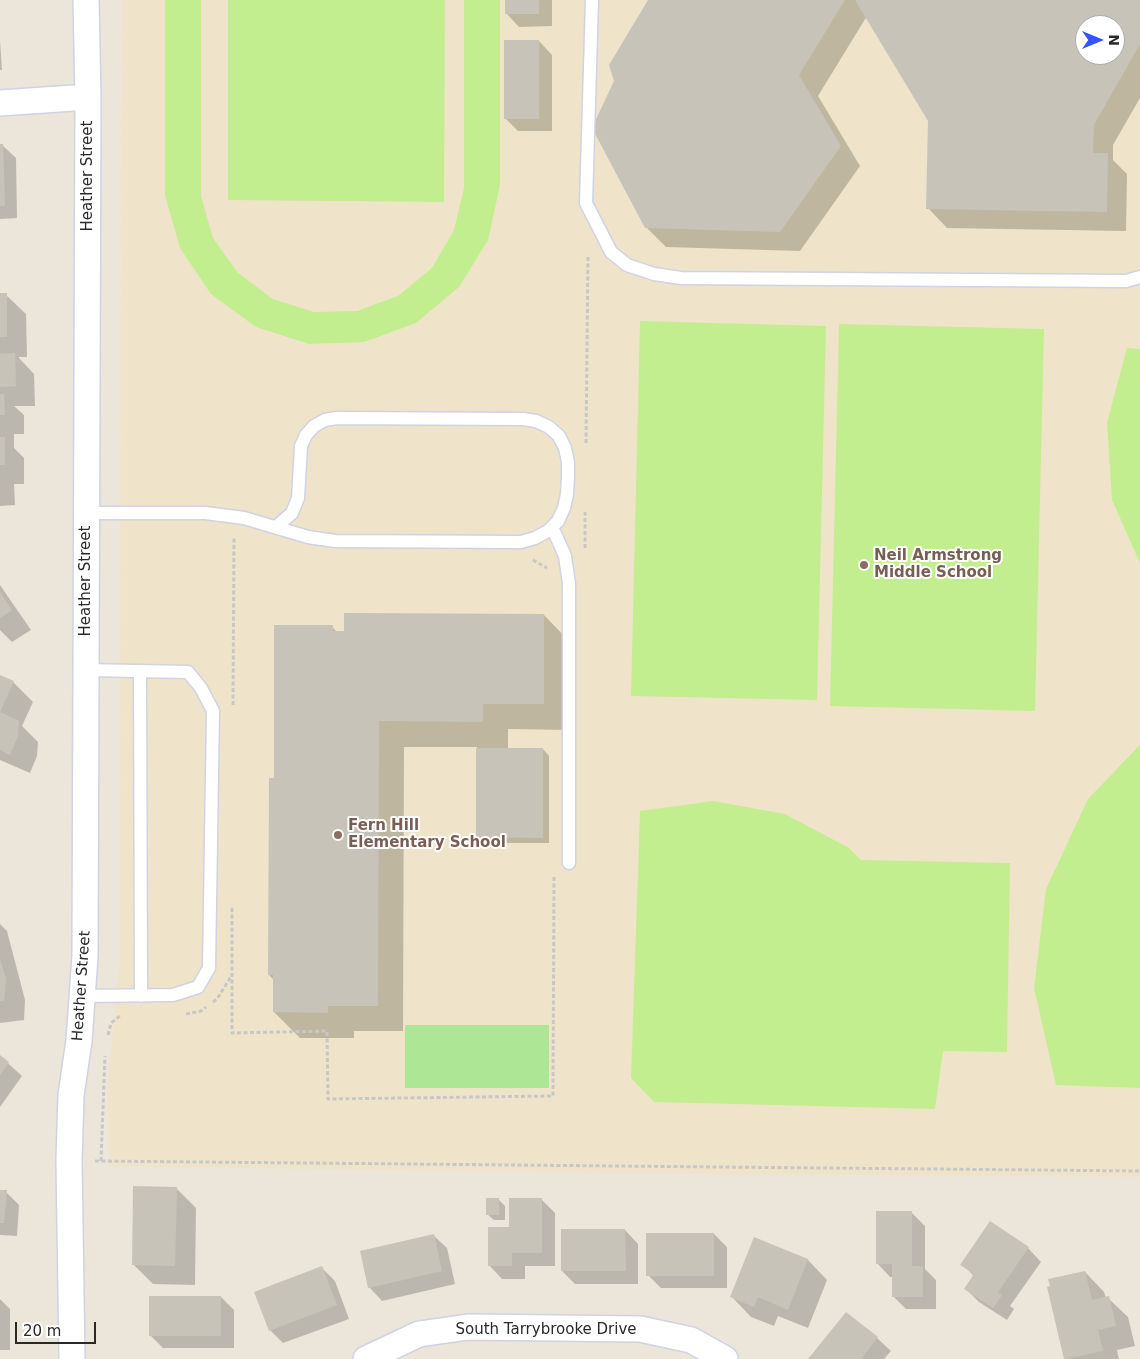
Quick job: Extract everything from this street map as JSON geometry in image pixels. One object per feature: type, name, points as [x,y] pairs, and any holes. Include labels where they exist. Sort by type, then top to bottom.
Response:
[{"type":"street","name":"Heather Street","points":[[72,1359],[69,1161],[71,1095],[78,1041],[85,946],[88,97],[86,0]]},
{"type":"street","points":[[0,103],[88,97]]},
{"type":"street","name":"South Tarrybrooke Drive","points":[[366,1359],[419,1334],[468,1327],[640,1330],[691,1340],[725,1359]]},
{"type":"lane","points":[[592,0],[586,203],[611,252],[627,265],[654,274],[681,278],[1126,281],[1140,277]]},
{"type":"lane","points":[[87,513],[205,513],[244,518],[308,537],[335,541],[521,542],[535,538],[558,521],[564,508],[567,494],[568,462],[565,448],[558,436],[549,427],[536,421],[522,419],[336,418],[325,420],[314,426],[306,434],[301,446],[298,498],[292,513],[276,527]]},
{"type":"lane","points":[[552,527],[565,556],[569,584],[569,862]]},
{"type":"lane","points":[[82,996],[173,995],[198,987],[209,968],[213,711],[202,688],[188,672],[86,670]]},
{"type":"lane","points":[[140,671],[141,996]]},
{"type":"path","points":[[586,449],[588,248],[604,237]]},
{"type":"path","points":[[585,549],[586,509]]},
{"type":"path","points":[[233,715],[234,535],[243,538]]},
{"type":"path","points":[[531,559],[546,566],[549,571]]},
{"type":"path","points":[[232,904],[232,1032],[327,1031],[328,1099],[553,1096],[554,873]]},
{"type":"path","points":[[181,1015],[201,1011],[217,999],[232,974]]},
{"type":"path","points":[[106,1040],[111,1023],[121,1015]]},
{"type":"path","points":[[101,1161],[106,1050]]},
{"type":"path","points":[[69,1161],[1140,1171]]},
{"type":"shaded area","name":"Neil Armstrong Middle School","points":[[121,0],[1140,0],[1140,1177],[559,1173],[109,1166],[108,1080],[120,960]]},
{"type":"green space","points":[[165,0],[201,0],[201,196],[213,238],[238,273],[273,299],[314,312],[357,311],[398,296],[432,268],[454,230],[464,188],[464,0],[500,0],[500,185],[488,240],[459,287],[416,323],[364,342],[309,344],[256,327],[211,294],[180,248],[165,195]]},
{"type":"green space","points":[[228,0],[445,0],[444,202],[228,200]]},
{"type":"green space","points":[[640,321],[826,326],[817,700],[631,696]]},
{"type":"green space","points":[[839,324],[1044,329],[1035,711],[830,706]]},
{"type":"green space","points":[[1127,348],[1140,349],[1140,563],[1112,500],[1107,423]]},
{"type":"green space","points":[[1140,745],[1140,1088],[1056,1085],[1034,988],[1046,889],[1088,799]]},
{"type":"green space","points":[[713,801],[785,814],[849,848],[861,860],[1010,863],[1007,1052],[943,1051],[935,1109],[654,1102],[631,1078],[640,811]]},
{"type":"green space","points":[[405,1025],[549,1025],[549,1088],[405,1088]]},
{"type":"building","points":[[505,0],[539,0],[539,14],[505,14]]},
{"type":"building","points":[[648,0],[845,0],[799,75],[841,146],[780,232],[645,228],[592,128],[614,81],[609,65]]},
{"type":"building","points":[[855,0],[1140,0],[1140,44],[1094,125],[1093,153],[1108,153],[1107,212],[926,209],[928,121]]},
{"type":"building","points":[[504,40],[539,40],[539,119],[504,119]]},
{"type":"building","points":[[0,144],[3,144],[5,206],[0,206]]},
{"type":"building","points":[[0,293],[7,293],[7,337],[0,337]]},
{"type":"building","points":[[15,353],[16,386],[0,387],[0,354]]},
{"type":"building","points":[[0,394],[4,394],[5,415],[0,415]]},
{"type":"building","points":[[0,437],[5,437],[5,465],[0,465]]},
{"type":"building","points":[[0,592],[12,610],[0,618]]},
{"type":"building","points":[[344,613],[544,614],[544,704],[483,704],[483,722],[379,721],[378,1006],[328,1006],[328,1013],[273,1012],[273,975],[268,975],[269,778],[274,778],[274,625],[333,625],[333,631],[344,631]]},
{"type":"building","points":[[0,675],[14,681],[0,712]]},
{"type":"building","points":[[0,712],[19,721],[18,736],[10,755],[0,750]]},
{"type":"building","points":[[476,748],[543,748],[543,838],[476,837]]},
{"type":"building","points":[[0,959],[6,979],[4,1001],[0,1001]]},
{"type":"building","points":[[0,1055],[9,1062],[0,1075]]},
{"type":"building","points":[[133,1186],[177,1187],[175,1266],[132,1265]]},
{"type":"building","points":[[0,1190],[7,1190],[4,1223],[0,1223]]},
{"type":"building","points":[[486,1198],[499,1198],[499,1215],[486,1215]]},
{"type":"building","points":[[509,1198],[542,1198],[542,1253],[512,1253],[512,1266],[488,1266],[488,1227],[509,1227]]},
{"type":"building","points":[[876,1211],[912,1211],[912,1266],[923,1266],[923,1297],[892,1297],[892,1264],[876,1264]]},
{"type":"building","points":[[990,1221],[1029,1247],[998,1292],[1002,1295],[993,1308],[964,1289],[974,1274],[960,1265]]},
{"type":"building","points":[[561,1229],[625,1229],[626,1271],[561,1271]]},
{"type":"building","points":[[646,1233],[714,1233],[714,1276],[646,1276]]},
{"type":"building","points":[[434,1234],[442,1271],[368,1288],[360,1251]]},
{"type":"building","points":[[754,1237],[808,1259],[788,1310],[758,1297],[754,1307],[730,1297]]},
{"type":"building","points":[[322,1266],[337,1305],[269,1331],[254,1292]]},
{"type":"building","points":[[1085,1271],[1092,1300],[1109,1296],[1116,1326],[1098,1330],[1103,1351],[1064,1359],[1047,1287],[1050,1286],[1048,1279]]},
{"type":"building","points":[[149,1296],[221,1296],[221,1336],[149,1336]]},
{"type":"building","points":[[846,1312],[878,1337],[861,1359],[808,1359]]},
{"type":"place","name":"Neil Armstrong Middle School","points":[[864,565]]},
{"type":"place","name":"Fern Hill Elementary School","points":[[338,835]]}]
